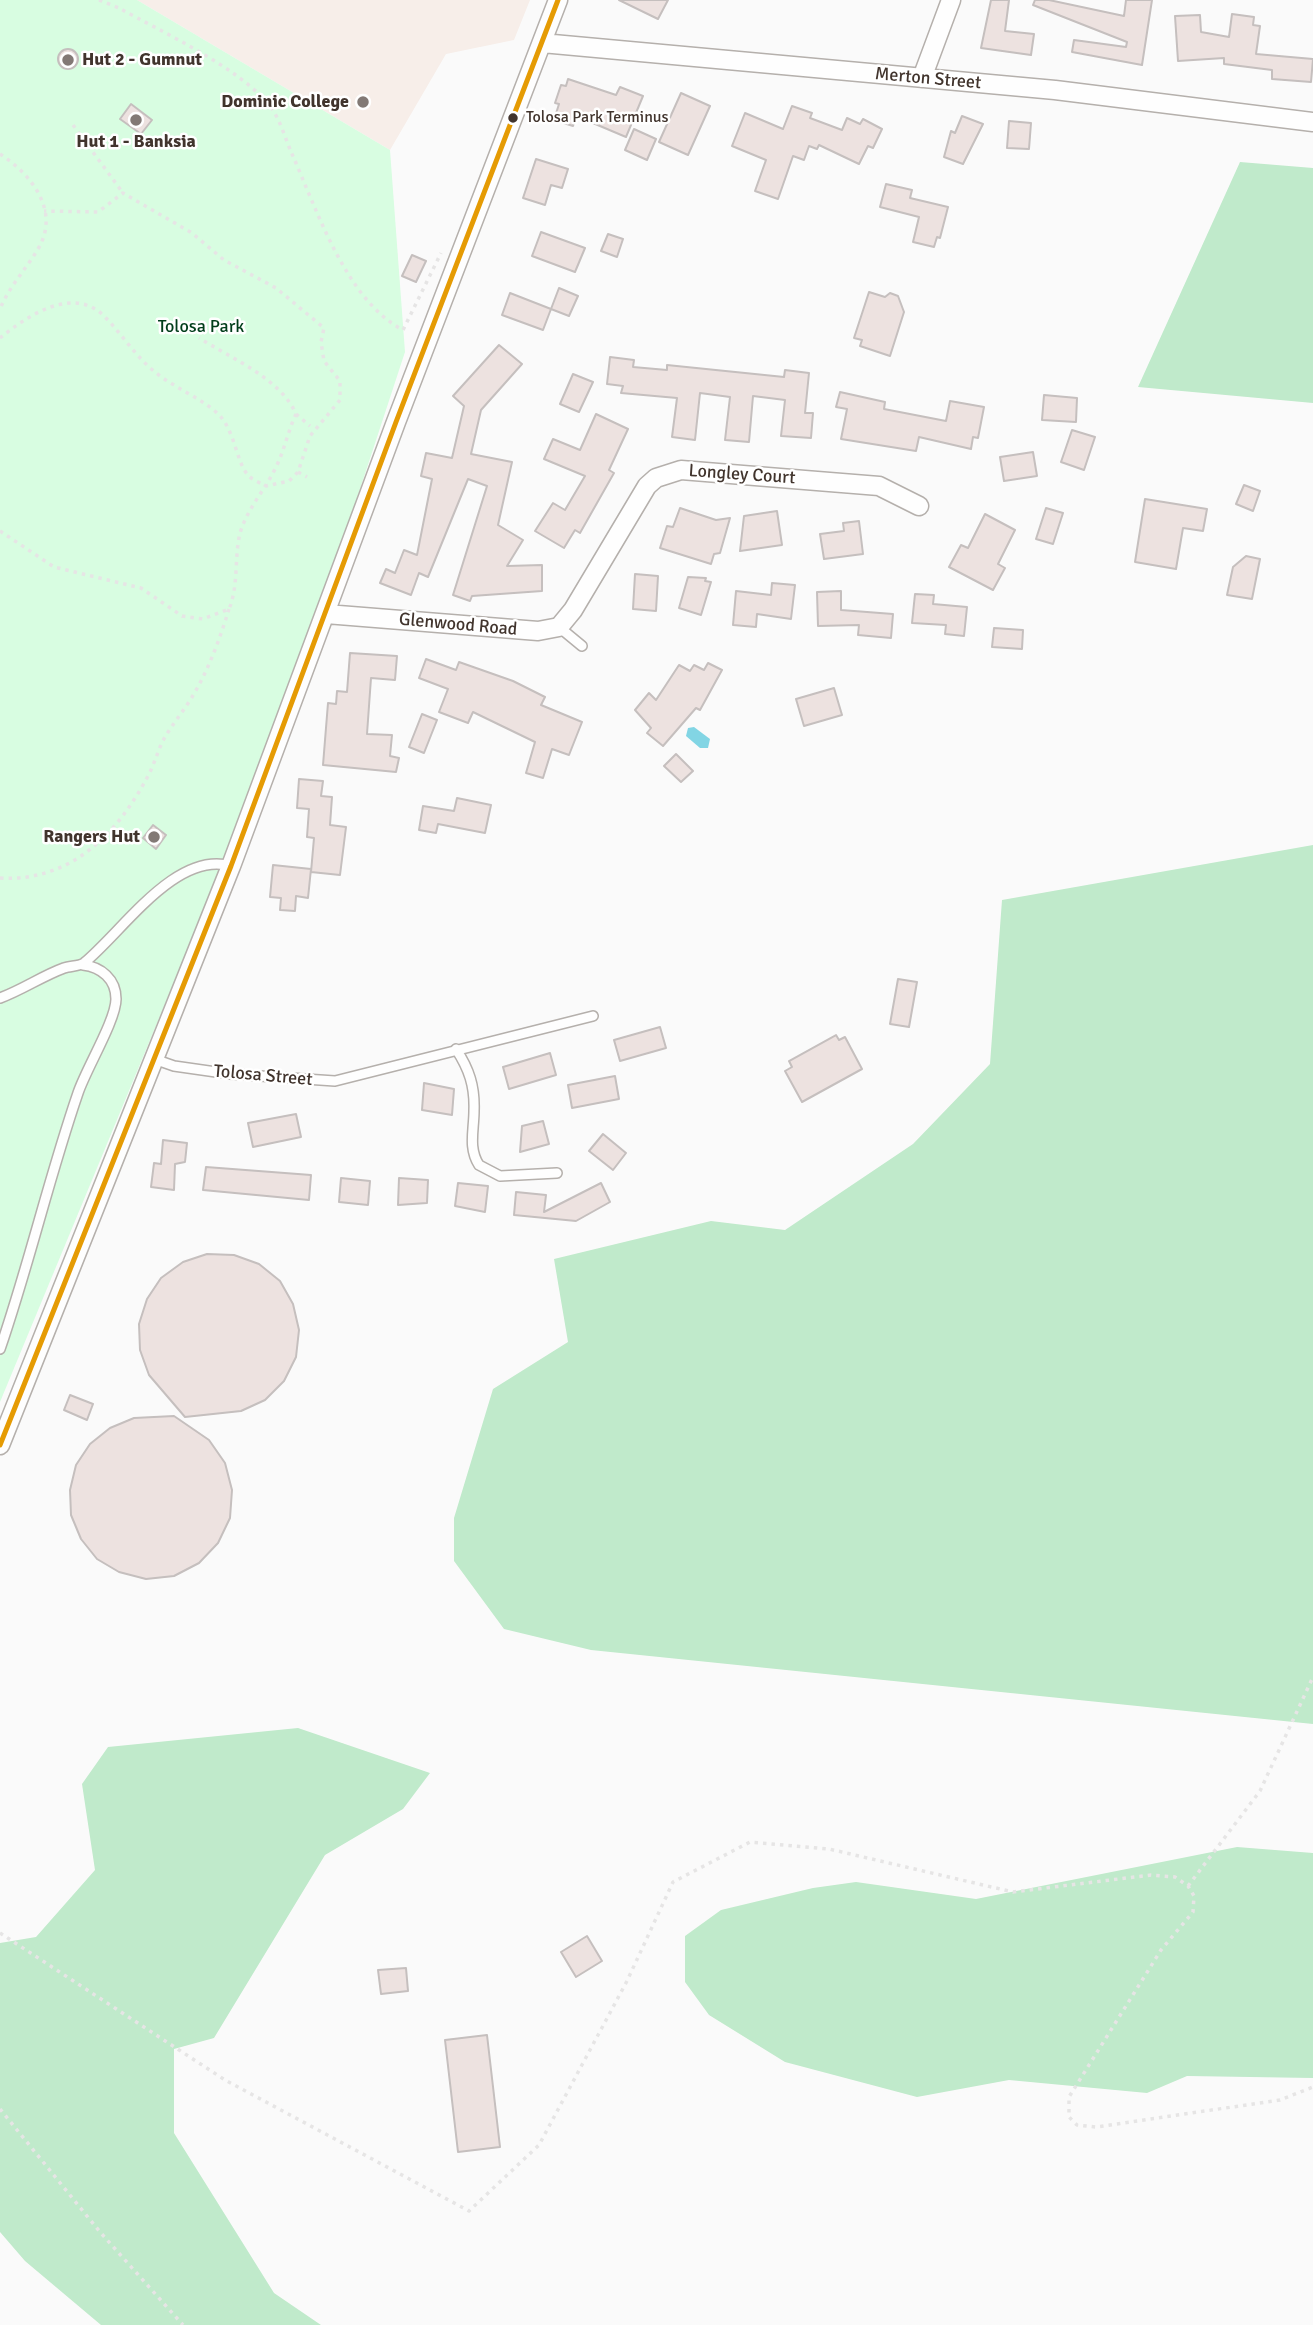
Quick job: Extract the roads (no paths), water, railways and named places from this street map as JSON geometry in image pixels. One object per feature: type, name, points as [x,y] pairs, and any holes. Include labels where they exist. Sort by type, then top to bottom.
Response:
[{"type":"street","points":[[0,1445],[62,1296],[152,1059],[231,866],[396,422],[558,0]]},
{"type":"street","points":[[922,78],[951,0]]},
{"type":"street","name":"Merton Street","points":[[542,43],[1055,90],[1313,122]]},
{"type":"street","name":"Longley Court","points":[[559,627],[573,610],[639,496],[656,478],[667,473],[695,471],[879,486],[919,506]]},
{"type":"street","name":"Glenwood Road","points":[[326,614],[538,632],[559,627]]},
{"type":"lane","points":[[559,627],[582,646]]},
{"type":"lane","points":[[0,998],[59,970],[83,965],[178,874],[200,865],[215,863],[231,866]]},
{"type":"lane","points":[[0,1349],[30,1262],[78,1094],[116,1004],[116,995],[107,975],[83,965]]},
{"type":"lane","name":"Tolosa Street","points":[[152,1059],[174,1066],[230,1074],[305,1082],[335,1081],[593,1016]]},
{"type":"lane","points":[[456,1049],[468,1067],[473,1086],[472,1146],[479,1165],[500,1176],[557,1173]]},
{"type":"water","points":[[694,727],[710,739],[708,748],[700,748],[686,736],[688,728]]},
{"type":"place","name":"Hut 2 - Gumnut","points":[[68,60]]},
{"type":"place","name":"Dominic College","points":[[363,102]]},
{"type":"place","name":"Tolosa Park Terminus","points":[[513,118]]},
{"type":"place","name":"Hut 1 - Banksia","points":[[136,120]]},
{"type":"place","name":"Rangers Hut","points":[[154,837]]},
{"type":"park label","name":"Tolosa Park","points":[[201,327]]}]
